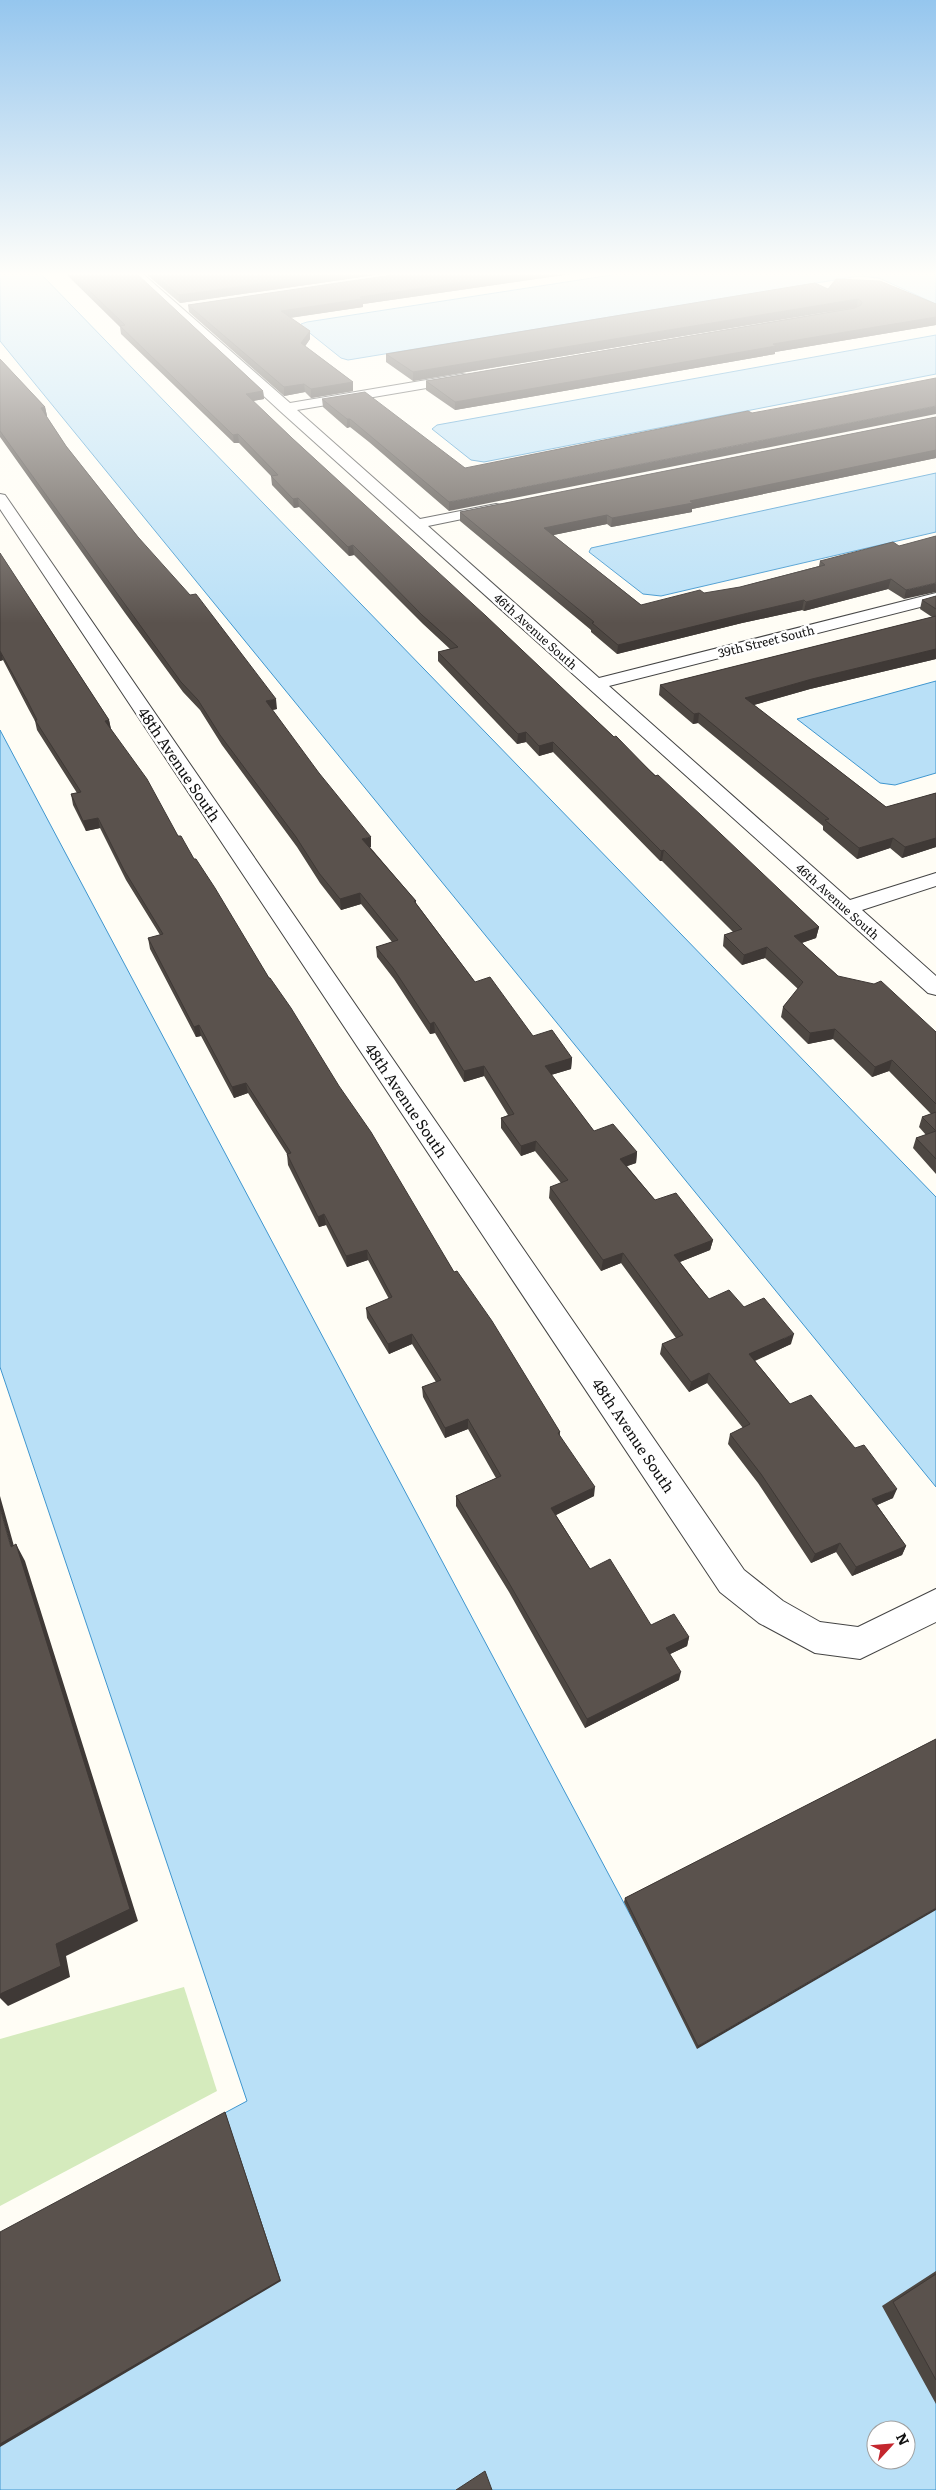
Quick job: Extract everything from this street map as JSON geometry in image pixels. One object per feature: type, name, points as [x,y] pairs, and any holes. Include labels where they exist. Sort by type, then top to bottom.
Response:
[{"type":"street","name":"46th Avenue South","points":[[265,390],[936,988]]},
{"type":"street","points":[[285,408],[388,390]]},
{"type":"street","name":"48th Avenue South","points":[[0,498],[732,1581],[771,1612],[815,1637],[860,1643],[936,1605]]},
{"type":"street","points":[[417,524],[505,506]]},
{"type":"street","name":"39th Street South","points":[[595,684],[936,598]]},
{"type":"street","points":[[846,908],[936,878]]},
{"type":"green space","points":[[184,1987],[217,2091],[0,2206],[0,2039]]},
{"type":"water","points":[[40,390],[154,390],[936,1197],[936,1487]]},
{"type":"water","points":[[630,390],[853,390],[484,462],[471,460],[432,429],[437,425]]},
{"type":"water","points":[[936,473],[936,532],[661,596],[643,594],[589,552],[591,548]]},
{"type":"water","points":[[936,681],[936,773],[895,785],[880,783],[797,719]]},
{"type":"water","points":[[0,730],[642,1937],[936,1770],[936,2490],[0,2490],[0,2233],[247,2101],[0,1367]]},
{"type":"building","points":[[0,390],[29,390],[45,407],[41,408],[66,446],[138,537],[190,595],[196,594],[276,699],[266,701],[319,773],[371,837],[362,839],[416,901],[414,901],[475,982],[490,977],[533,1036],[552,1030],[572,1058],[545,1066],[594,1131],[613,1124],[637,1152],[620,1159],[655,1200],[676,1193],[713,1240],[674,1255],[695,1282],[709,1299],[729,1290],[744,1307],[764,1298],[794,1334],[749,1354],[790,1404],[811,1395],[855,1448],[864,1445],[897,1489],[872,1499],[906,1546],[856,1567],[840,1543],[815,1554],[761,1474],[730,1434],[750,1424],[709,1373],[691,1382],[662,1344],[683,1335],[623,1253],[603,1260],[550,1187],[568,1180],[536,1141],[521,1146],[501,1118],[514,1114],[484,1066],[464,1071],[434,1022],[430,1024],[393,968],[376,947],[398,940],[360,893],[340,899],[319,873],[296,837],[220,735],[198,700],[181,682],[0,431]]},
{"type":"building","points":[[187,390],[263,391],[246,394],[614,737],[616,736],[655,776],[658,775],[819,927],[794,936],[838,976],[874,984],[881,981],[936,1032],[936,1104],[892,1060],[875,1067],[835,1029],[810,1033],[783,1007],[803,982],[767,947],[744,955],[724,935],[742,929],[664,850],[661,851],[553,742],[539,746],[526,732],[518,734],[438,652],[458,647],[422,615],[353,545],[348,547],[298,498],[293,499],[271,476],[278,475],[238,434],[233,435]]},
{"type":"building","points":[[439,390],[523,390],[455,402]]},
{"type":"building","points":[[873,390],[936,390],[936,406],[449,502],[350,419],[347,419],[322,399],[365,392],[465,468],[748,411],[752,413]]},
{"type":"building","points":[[936,417],[936,450],[690,501],[693,503],[612,518],[607,515],[544,528],[641,605],[700,590],[704,593],[740,587],[825,565],[820,561],[893,542],[899,546],[936,536],[936,583],[906,590],[891,579],[806,602],[804,600],[618,645],[592,623],[594,622],[460,512]]},
{"type":"building","points":[[0,553],[109,720],[105,721],[147,779],[178,836],[181,836],[194,859],[196,859],[215,888],[269,978],[291,1008],[339,1086],[371,1132],[454,1272],[457,1271],[492,1321],[560,1432],[558,1433],[595,1487],[551,1508],[590,1569],[610,1559],[651,1625],[674,1614],[689,1637],[666,1648],[681,1672],[587,1719],[509,1583],[456,1496],[501,1476],[468,1419],[445,1428],[422,1387],[441,1380],[412,1334],[388,1344],[366,1308],[392,1297],[367,1250],[346,1256],[324,1214],[318,1217],[287,1154],[291,1153],[246,1083],[232,1087],[199,1025],[194,1027],[148,938],[163,934],[124,870],[98,818],[83,821],[71,794],[81,792],[35,720],[37,720],[0,651]]},
{"type":"building","points":[[936,596],[936,609],[922,600]]},
{"type":"building","points":[[936,616],[936,649],[812,679],[745,698],[886,807],[936,793],[936,838],[905,847],[893,838],[859,848],[825,820],[829,819],[699,713],[694,714],[660,685]]},
{"type":"building","points":[[936,1112],[936,1131],[922,1117]]},
{"type":"building","points":[[936,1131],[936,1159],[916,1138]]},
{"type":"building","points":[[0,1508],[11,1547],[16,1544],[130,1909],[56,1944],[61,1966],[0,1994]]},
{"type":"building","points":[[936,1739],[936,1908],[698,2046],[625,1898]]},
{"type":"building","points":[[225,2112],[280,2280],[0,2444],[0,2232]]},
{"type":"building","points":[[936,2274],[936,2380],[893,2302]]},
{"type":"building","points":[[485,2471],[492,2490],[456,2490]]}]
